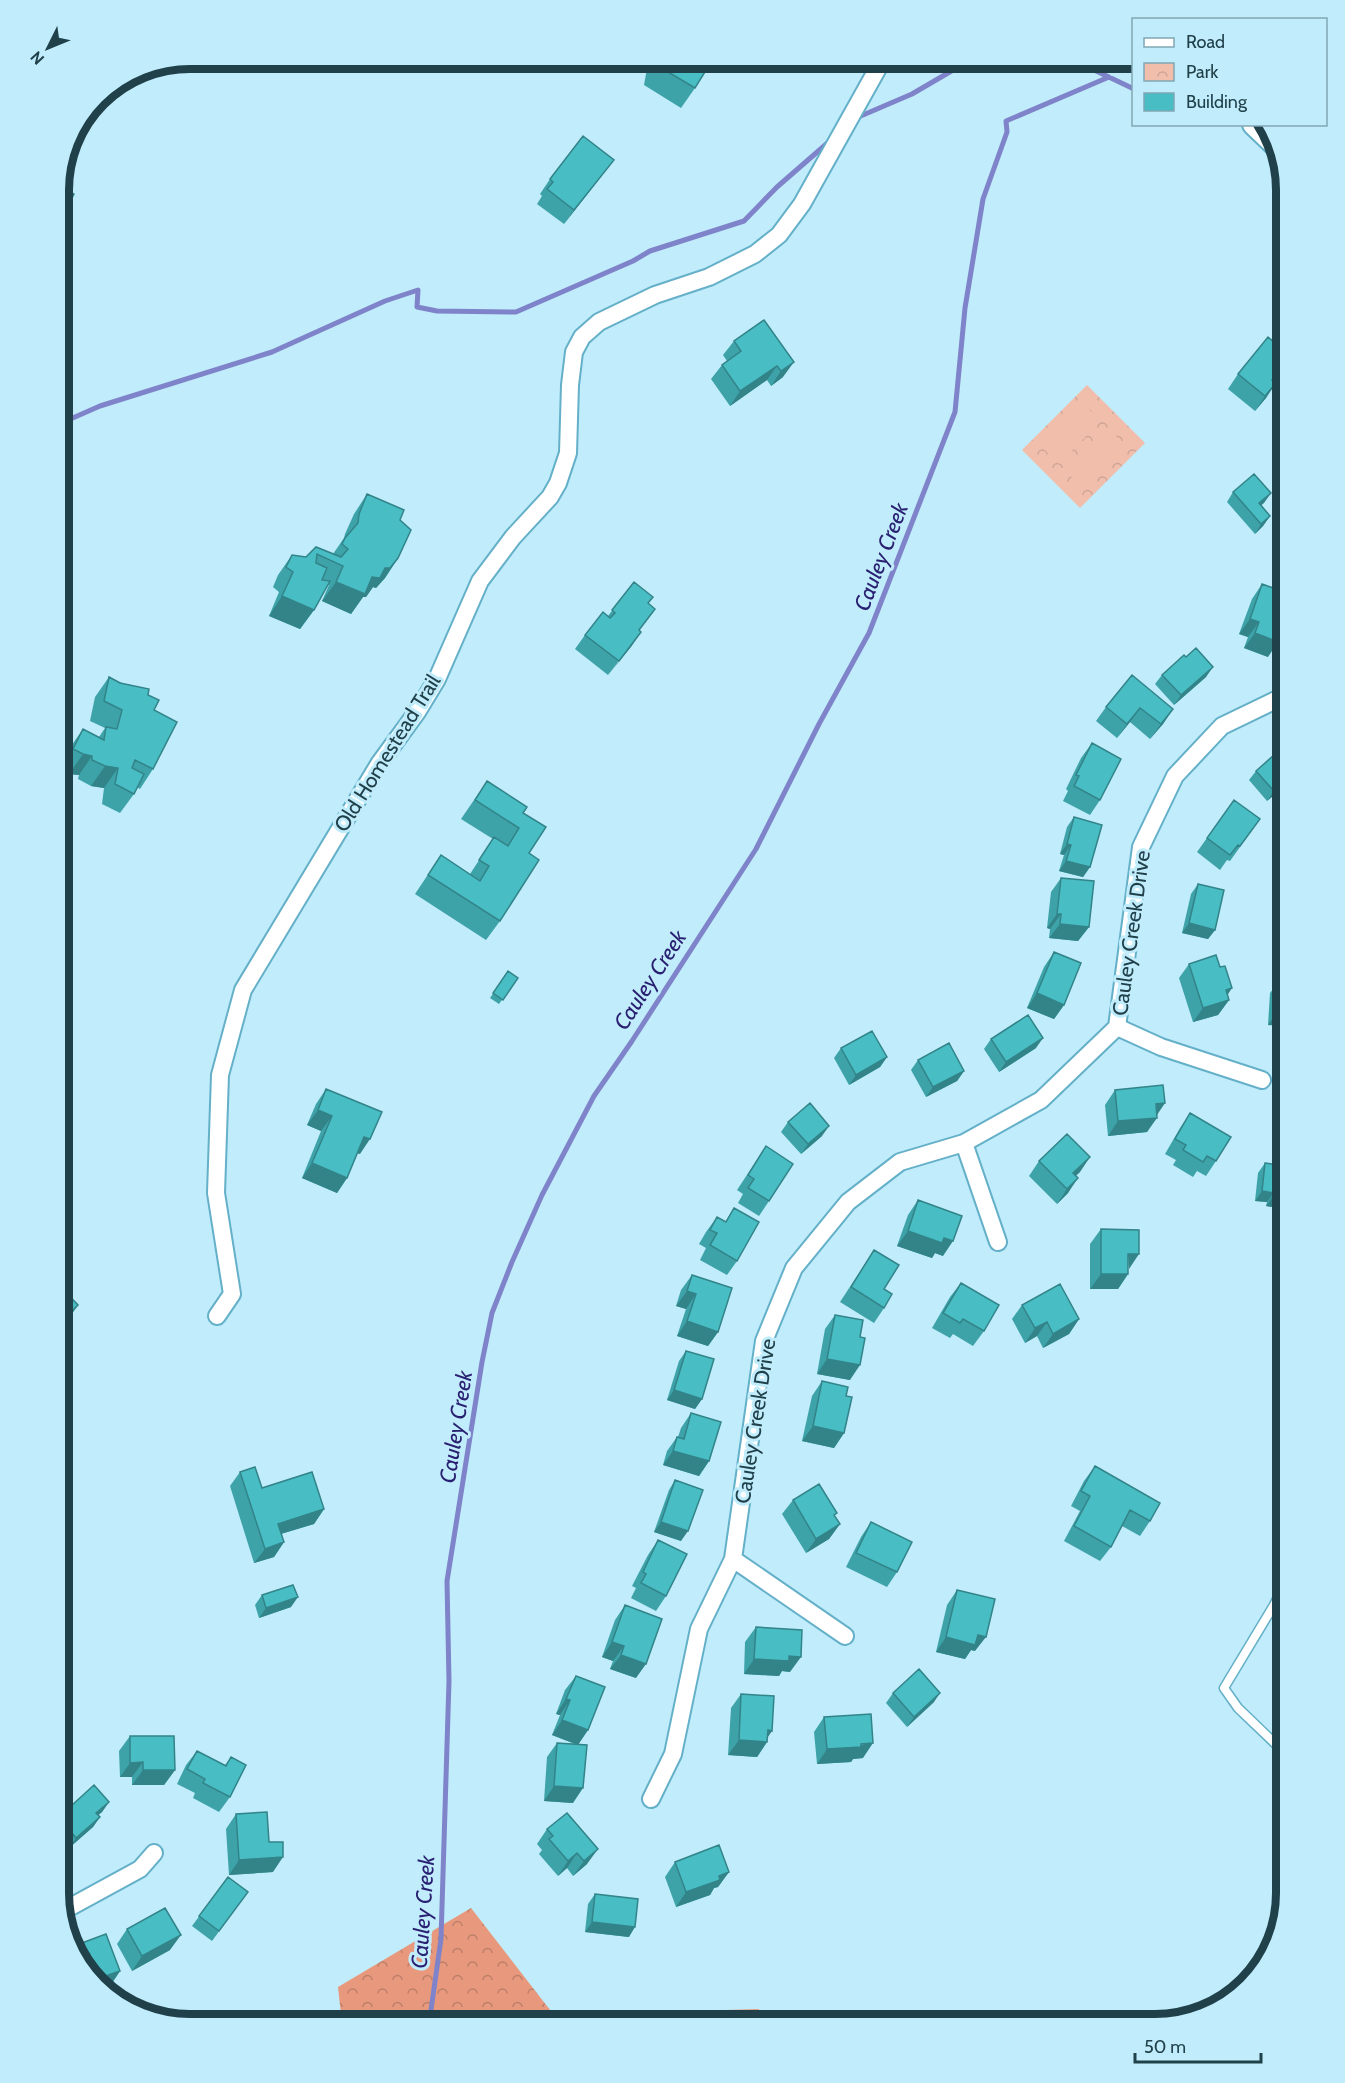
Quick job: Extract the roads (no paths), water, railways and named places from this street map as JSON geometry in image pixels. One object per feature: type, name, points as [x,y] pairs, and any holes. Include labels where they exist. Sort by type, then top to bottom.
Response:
[{"type":"street","name":"Old Homestead Trail","points":[[217,1316],[232,1294],[216,1193],[220,1075],[243,990],[379,764],[417,712],[437,679],[480,581],[513,537],[550,497],[558,483],[568,453],[570,385],[574,352],[582,338],[599,322],[655,294],[718,273],[755,254],[778,235],[802,204],[877,69]]},
{"type":"street","name":"Cauley Creek Drive","points":[[651,1799],[673,1754],[699,1629],[733,1559],[764,1341],[794,1268],[848,1203],[900,1162],[964,1143],[1041,1100],[1117,1027],[1141,847],[1175,776],[1222,726],[1276,700]]},
{"type":"street","points":[[1117,1027],[1161,1047],[1263,1080]]},
{"type":"street","points":[[964,1143],[998,1242]]},
{"type":"street","points":[[733,1559],[845,1636]]},
{"type":"street","points":[[70,1907],[140,1869],[154,1853]]},
{"type":"lane","points":[[1276,1601],[1224,1688],[1238,1708],[1276,1744]]},
{"type":"waterway","points":[[856,118],[912,94],[955,69]]},
{"type":"waterway","points":[[1092,69],[1132,88]]},
{"type":"waterway","name":"Cauley Creek","points":[[430,2014],[441,1939],[449,1681],[447,1581],[492,1313],[542,1195],[594,1096],[756,849],[819,724],[869,633],[955,412],[965,308],[983,199],[1007,132],[1006,121],[1109,77]]},
{"type":"waterway","points":[[69,420],[100,406],[272,352],[385,301],[418,290],[417,307],[437,311],[516,312],[633,261],[650,251],[744,221],[777,187],[831,140]]}]
